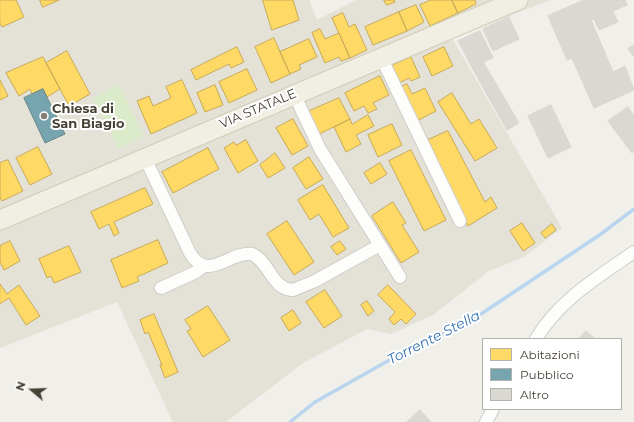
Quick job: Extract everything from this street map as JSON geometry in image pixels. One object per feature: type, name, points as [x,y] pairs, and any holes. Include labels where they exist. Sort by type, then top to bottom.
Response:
[{"type":"main road","name":"VIA STATALE","points":[[0,220],[518,0]]},
{"type":"street","points":[[381,57],[460,221]]},
{"type":"street","points":[[294,94],[320,149],[400,277]]},
{"type":"street","points":[[145,158],[190,253],[196,261],[204,266],[213,266],[239,256],[252,254],[262,261],[279,286],[293,290],[315,281],[380,245]]},
{"type":"street","points":[[537,338],[545,324],[576,294],[634,252]]},
{"type":"street","points":[[161,288],[196,272],[204,266]]},
{"type":"street","points":[[486,422],[492,410]]},
{"type":"shaded area","points":[[0,0],[309,0],[317,20],[356,0],[551,0],[452,38],[562,228],[524,257],[489,271],[433,315],[391,334],[367,329],[303,363],[226,422],[173,422],[117,302],[0,348]]},
{"type":"green space","points":[[119,85],[144,136],[118,148],[93,98]]},
{"type":"building: Abitazioni","points":[[0,0],[16,0],[24,17],[2,27],[0,23]]},
{"type":"building: Abitazioni","points":[[40,0],[59,0],[43,7]]},
{"type":"building: Abitazioni","points":[[263,0],[293,0],[299,20],[272,30]]},
{"type":"building: Abitazioni","points":[[384,0],[394,0],[395,2],[387,5]]},
{"type":"building: Abitazioni","points":[[431,0],[452,0],[458,13],[430,26],[420,5]]},
{"type":"building: Abitazioni","points":[[452,0],[475,0],[476,4],[458,13]]},
{"type":"building: Abitazioni","points":[[416,5],[424,22],[407,31],[399,12]]},
{"type":"building: Abitazioni","points":[[399,12],[407,31],[373,45],[365,27]]},
{"type":"building: Abitazioni","points":[[343,13],[349,27],[355,24],[367,50],[350,58],[332,18]]},
{"type":"building: Abitazioni","points":[[320,29],[325,39],[339,33],[350,58],[341,61],[339,57],[325,63],[312,33]]},
{"type":"building: Abitazioni","points":[[274,38],[290,74],[271,83],[255,47]]},
{"type":"building: Abitazioni","points":[[309,39],[317,57],[299,65],[301,69],[290,74],[280,52]]},
{"type":"building: Abitazioni","points":[[237,47],[244,62],[231,68],[229,64],[196,80],[191,70]]},
{"type":"building: Abitazioni","points":[[444,47],[453,66],[432,76],[423,57]]},
{"type":"building: Abitazioni","points":[[67,51],[90,94],[69,106],[46,63]]},
{"type":"building: Abitazioni","points":[[43,57],[60,89],[47,97],[43,89],[32,94],[30,89],[19,96],[6,73]]},
{"type":"building: Abitazioni","points":[[411,57],[420,77],[411,81],[409,78],[397,84],[389,67]]},
{"type":"building: Abitazioni","points":[[247,69],[257,90],[229,103],[219,82]]},
{"type":"building: Abitazioni","points":[[380,76],[389,95],[373,103],[377,109],[368,113],[364,106],[354,111],[345,93]]},
{"type":"building: Abitazioni","points":[[0,80],[8,96],[0,100]]},
{"type":"building: Abitazioni","points":[[182,80],[197,113],[151,134],[137,101],[149,96],[153,106],[171,98],[166,87]]},
{"type":"building: Abitazioni","points":[[407,84],[412,94],[425,88],[436,111],[415,122],[399,88]]},
{"type":"building: Abitazioni","points":[[215,85],[223,105],[205,112],[197,93]]},
{"type":"building: Abitazioni","points":[[452,93],[471,124],[479,119],[497,148],[475,161],[438,102]]},
{"type":"building: Abitazioni","points":[[339,98],[350,119],[315,136],[305,113]]},
{"type":"building: Abitazioni","points":[[368,115],[374,126],[356,135],[361,144],[346,152],[334,127],[350,119],[352,124]]},
{"type":"building: Abitazioni","points":[[293,119],[308,146],[292,155],[276,128]]},
{"type":"building: Abitazioni","points":[[392,124],[402,145],[378,157],[368,135]]},
{"type":"building: Abitazioni","points":[[448,131],[485,202],[491,197],[497,208],[468,226],[460,212],[428,140]]},
{"type":"building: Abitazioni","points":[[246,140],[258,161],[238,173],[224,148],[234,142],[236,145]]},
{"type":"building: Abitazioni","points":[[38,147],[52,174],[30,185],[16,158]]},
{"type":"building: Abitazioni","points":[[208,148],[219,169],[173,193],[162,172]]},
{"type":"building: Abitazioni","points":[[411,150],[446,220],[424,231],[389,161]]},
{"type":"building: Abitazioni","points":[[275,153],[285,168],[268,178],[260,165]]},
{"type":"building: Abitazioni","points":[[309,157],[323,179],[306,189],[293,168]]},
{"type":"building: Abitazioni","points":[[8,160],[23,191],[2,201],[0,198],[0,163]]},
{"type":"building: Abitazioni","points":[[380,163],[387,174],[371,184],[364,173]]},
{"type":"building: Abitazioni","points":[[323,185],[349,228],[333,237],[319,214],[310,220],[298,200]]},
{"type":"building: Abitazioni","points":[[145,188],[153,204],[114,222],[119,233],[114,236],[109,224],[99,229],[91,212]]},
{"type":"building: Abitazioni","points":[[393,202],[406,223],[402,225],[419,252],[401,263],[372,216]]},
{"type":"building: Abitazioni","points":[[287,221],[314,262],[294,275],[267,234]]},
{"type":"building: Abitazioni","points":[[522,223],[535,243],[523,251],[510,231]]},
{"type":"building: Abitazioni","points":[[552,224],[556,230],[545,238],[541,233]]},
{"type":"building: Abitazioni","points":[[158,240],[168,263],[137,277],[139,281],[122,288],[111,260]]},
{"type":"building: Abitazioni","points":[[10,241],[20,261],[4,270],[0,262],[0,246]]},
{"type":"building: Abitazioni","points":[[340,241],[346,249],[337,255],[331,247]]},
{"type":"building: Abitazioni","points":[[69,246],[81,272],[54,283],[51,276],[47,278],[39,259]]},
{"type":"building: Abitazioni","points":[[0,284],[7,294],[19,285],[40,316],[26,325],[9,298],[0,304]]},
{"type":"building: Abitazioni","points":[[388,285],[416,314],[406,324],[401,319],[394,325],[389,319],[395,312],[378,295]]},
{"type":"building: Abitazioni","points":[[325,290],[342,316],[324,328],[306,302]]},
{"type":"building: Abitazioni","points":[[367,301],[374,311],[368,316],[361,305]]},
{"type":"building: Abitazioni","points":[[208,306],[230,340],[203,357],[187,331],[191,329],[185,320]]},
{"type":"building: Abitazioni","points":[[293,310],[301,323],[289,331],[281,318]]},
{"type":"building: Abitazioni","points":[[154,314],[178,372],[165,378],[160,365],[162,365],[148,332],[145,334],[140,320]]},
{"type":"building: Pubblico","name":"Chiesa di San Biagio","points":[[43,89],[65,134],[45,143],[24,98]]},
{"type":"building: Altro","points":[[584,0],[625,0],[627,5],[613,11],[618,22],[599,30],[594,19],[591,20],[613,72],[625,66],[634,90],[594,108],[572,58],[567,60],[548,16]]},
{"type":"building: Altro","points":[[509,17],[519,39],[493,51],[483,29]]},
{"type":"building: Altro","points":[[480,31],[493,58],[483,62],[488,70],[476,75],[458,41]]},
{"type":"building: Altro","points":[[634,45],[634,57],[628,49]]},
{"type":"building: Altro","points":[[488,70],[519,123],[507,130],[476,75]]},
{"type":"building: Altro","points":[[551,105],[571,147],[548,158],[528,116]]},
{"type":"building: Altro","points":[[628,107],[634,116],[634,151],[632,153],[608,121]]},
{"type":"building: Altro","points":[[586,331],[594,338],[580,338]]},
{"type":"building: Altro","points":[[420,410],[431,422],[407,422]]},
{"type":"waterway","name":"Torrente Stella","points":[[290,422],[315,402],[402,353],[472,320],[601,234],[634,209]]},
{"type":"place","name":"Chiesa di San Biagio","points":[[44,116]]}]
